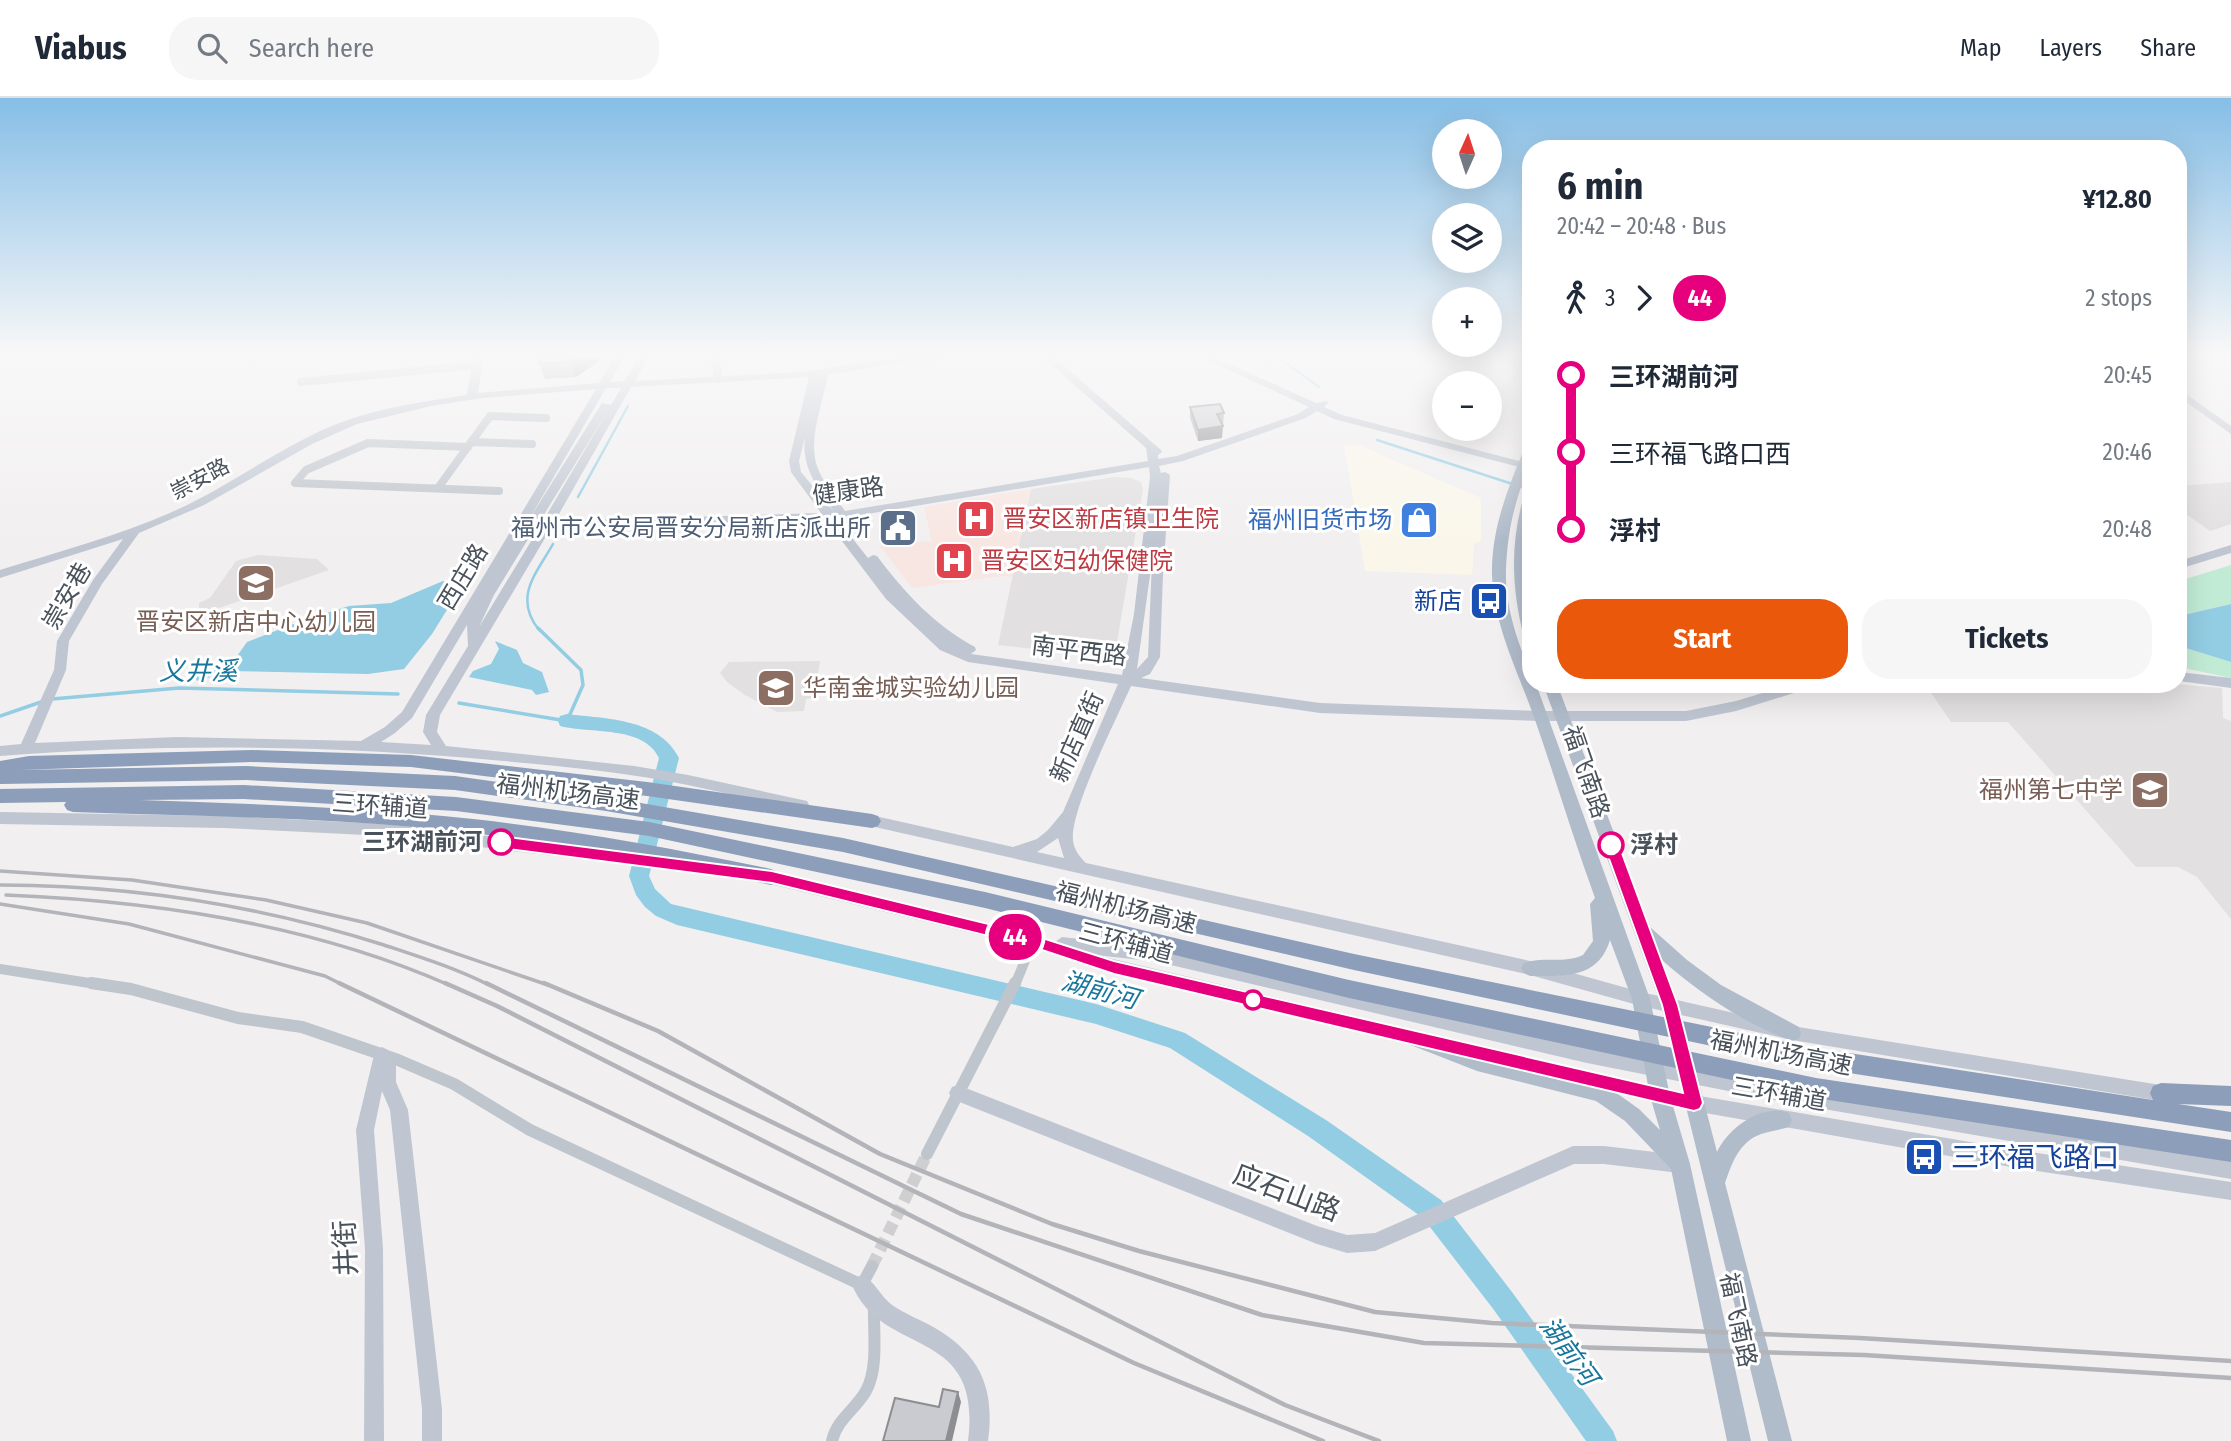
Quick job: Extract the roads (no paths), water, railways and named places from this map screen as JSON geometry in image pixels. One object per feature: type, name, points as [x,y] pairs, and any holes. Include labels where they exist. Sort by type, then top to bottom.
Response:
[{"type":"highway","points":[[0,767],[29,762],[265,756],[411,761],[624,786],[646,781],[872,821]]},
{"type":"highway","name":"福州机场高速","points":[[0,777],[246,773],[455,783],[606,804],[843,845],[1354,962],[1811,1057],[2231,1122]]},
{"type":"highway","name":"福州机场高速","points":[[0,796],[244,792],[456,804],[649,829],[985,900],[1349,989],[1789,1083],[2231,1151]]},
{"type":"highway","points":[[0,803],[373,817],[558,836],[628,853],[772,877]]},
{"type":"highway","points":[[2161,1093],[2231,1096]]},
{"type":"highway","points":[[2016,1120],[2231,1158]]},
{"type":"main road","name":"福飞南路","points":[[1522,472],[1518,480],[1522,494]]},
{"type":"main road","name":"福飞南路","points":[[1522,509],[1500,545],[1501,597],[1510,637],[1522,668]]},
{"type":"main road","name":"福飞南路","points":[[1522,526],[1519,579],[1522,593]]},
{"type":"main road","name":"福飞南路","points":[[1532,693],[1641,999],[1660,1096],[1680,1164],[1739,1441]]},
{"type":"main road","name":"福飞南路","points":[[1554,693],[1670,1005],[1780,1441]]},
{"type":"main road","points":[[1530,968],[1562,969],[1583,966],[1597,953],[1602,936],[1601,911],[1591,864]]},
{"type":"main road","points":[[1641,926],[1683,969],[1708,988],[1792,1033]]},
{"type":"main road","points":[[1415,1038],[1477,1062],[1601,1093],[1632,1115],[1680,1164]]},
{"type":"main road","points":[[1715,1182],[1730,1143],[1738,1133],[1761,1123],[1782,1119]]},
{"type":"street","name":"崇安路","points":[[0,575],[136,529],[198,504],[330,429],[372,416]]},
{"type":"street","points":[[438,488],[489,416],[546,418]]},
{"type":"street","points":[[365,745],[398,724],[413,704],[584,416]]},
{"type":"street","name":"西庄路","points":[[447,645],[485,579],[588,416]]},
{"type":"street","points":[[472,648],[473,624],[488,596],[599,416]]},
{"type":"street","points":[[442,751],[430,732],[431,721],[438,707],[610,416]]},
{"type":"street","name":"南平西路","points":[[808,416],[794,468],[835,512]]},
{"type":"street","name":"南平西路","points":[[814,416],[809,456],[815,474],[835,512],[890,596],[952,651],[989,663],[1133,675],[1320,708],[1562,712]]},
{"type":"street","points":[[1114,416],[1162,458]]},
{"type":"street","name":"健康路","points":[[521,522],[835,512],[1162,458],[1291,416]]},
{"type":"street","points":[[1336,416],[1377,429],[1522,459]]},
{"type":"street","points":[[1356,416],[1522,458]]},
{"type":"street","points":[[2211,416],[2231,431]]},
{"type":"street","points":[[499,491],[295,483],[306,470],[368,443],[532,444]]},
{"type":"street","name":"新店直街","points":[[1133,675],[1149,667],[1154,657],[1162,458]]},
{"type":"street","name":"新店直街","points":[[1069,814],[1133,675],[1162,458]]},
{"type":"street","name":"崇安巷","points":[[26,749],[61,666],[63,641],[97,583],[136,529]]},
{"type":"street","points":[[2187,555],[2231,541]]},
{"type":"street","points":[[2187,563],[2231,549]]},
{"type":"street","points":[[2187,678],[2231,683]]},
{"type":"street","points":[[1562,712],[1685,710],[1750,693]]},
{"type":"street","points":[[1562,712],[1659,718],[1699,715],[1776,693]]},
{"type":"street","points":[[0,751],[224,741],[365,745],[442,751],[646,781]]},
{"type":"street","points":[[1011,852],[1043,844],[1069,814]]},
{"type":"street","points":[[1069,814],[1065,833],[1067,849],[1073,861],[1081,867]]},
{"type":"street","name":"三环辅道","points":[[0,818],[174,821],[373,829],[628,853]]},
{"type":"street","points":[[872,821],[1530,968],[1641,999],[1792,1033],[2231,1103]]},
{"type":"street","name":"三环辅道","points":[[772,877],[1033,941],[1114,967],[1660,1096],[1782,1119],[2231,1191]]},
{"type":"street","points":[[927,1154],[1019,976],[1033,941],[1158,956],[1328,993],[1587,1055],[1789,1095],[2231,1170]]},
{"type":"street","points":[[0,969],[131,989],[238,1018],[302,1027],[454,1084],[530,1130],[862,1285],[874,1304],[942,1342],[962,1359],[980,1398],[978,1441]]},
{"type":"street","points":[[385,1056],[386,1076],[399,1110],[432,1409],[432,1441]]},
{"type":"street","name":"井街","points":[[374,1441],[374,1249],[365,1130],[385,1056]]},
{"type":"street","name":"应石山路","points":[[958,1093],[1339,1242],[1375,1242],[1573,1155],[1604,1155],[1680,1164]]},
{"type":"street","points":[[862,1285],[872,1266]]},
{"type":"street","points":[[832,1441],[841,1417],[868,1387],[874,1304]]},
{"type":"water","points":[[443,581],[463,584],[432,634],[404,669],[368,674],[229,671],[198,681],[188,674],[235,659],[247,642],[304,620],[349,606],[391,603]]},
{"type":"water","points":[[2231,604],[2231,662],[2187,648],[2187,614]]},
{"type":"water","points":[[495,641],[517,650],[523,663],[542,672],[549,692],[536,695],[532,690],[469,677],[473,671],[491,664],[499,649]]},
{"type":"waterway","points":[[578,497],[623,416]]},
{"type":"waterway","points":[[1377,440],[1522,487]]},
{"type":"waterway","points":[[539,630],[531,618],[528,596],[534,576],[553,544]]},
{"type":"waterway","name":"义井溪","points":[[459,703],[567,721],[583,685],[581,670],[538,628]]},
{"type":"waterway","name":"义井溪","points":[[52,699],[179,688],[398,694]]},
{"type":"waterway","name":"义井溪","points":[[0,716],[41,702]]},
{"type":"waterway","name":"湖前河","points":[[567,721],[641,733],[664,747],[669,758],[639,876],[643,889],[658,906],[677,916],[1096,1014],[1177,1040],[1317,1128],[1432,1209],[1503,1301],[1603,1441]]},
{"type":"tunnel","points":[[872,1266],[927,1154]]},
{"type":"railway","points":[[0,871],[132,880],[266,900],[367,923],[548,985]]},
{"type":"railway","points":[[0,885],[98,889],[195,900],[243,909],[338,931],[384,945],[489,985]]},
{"type":"railway","points":[[6,895],[119,903],[232,919],[343,946],[449,985]]},
{"type":"railway","points":[[0,904],[129,924],[325,976],[339,983]]},
{"type":"railway","points":[[339,983],[1134,1363],[1323,1441]]},
{"type":"railway","points":[[339,983],[343,985]]},
{"type":"railway","points":[[445,983],[497,1006],[1285,1405],[1379,1441]]},
{"type":"railway","points":[[486,983],[961,1214],[1262,1315],[1424,1343],[1864,1355],[2231,1378]]},
{"type":"railway","points":[[544,983],[658,1031],[880,1154],[1052,1224],[1139,1251],[1375,1312],[1492,1323],[1860,1338],[2231,1361]]},
{"type":"place","name":"晋安区新店镇卫生院","points":[[976,519]]},
{"type":"place","name":"福州旧货市场","points":[[1419,520]]},
{"type":"place","name":"福州市公安局晋安分局新店派出所","points":[[898,528]]},
{"type":"place","name":"晋安区妇幼保健院","points":[[954,561]]},
{"type":"place","name":"晋安区新店中心幼儿园","points":[[256,583]]},
{"type":"place","name":"新店","points":[[1489,601]]},
{"type":"place","name":"华南金城实验幼儿园","points":[[776,688]]},
{"type":"place","name":"福州第七中学","points":[[2150,790]]},
{"type":"place","name":"三环湖前河","points":[[501,842]]},
{"type":"place","name":"浮村","points":[[1611,845]]},
{"type":"place","name":"三环福飞路口","points":[[1924,1157]]}]
